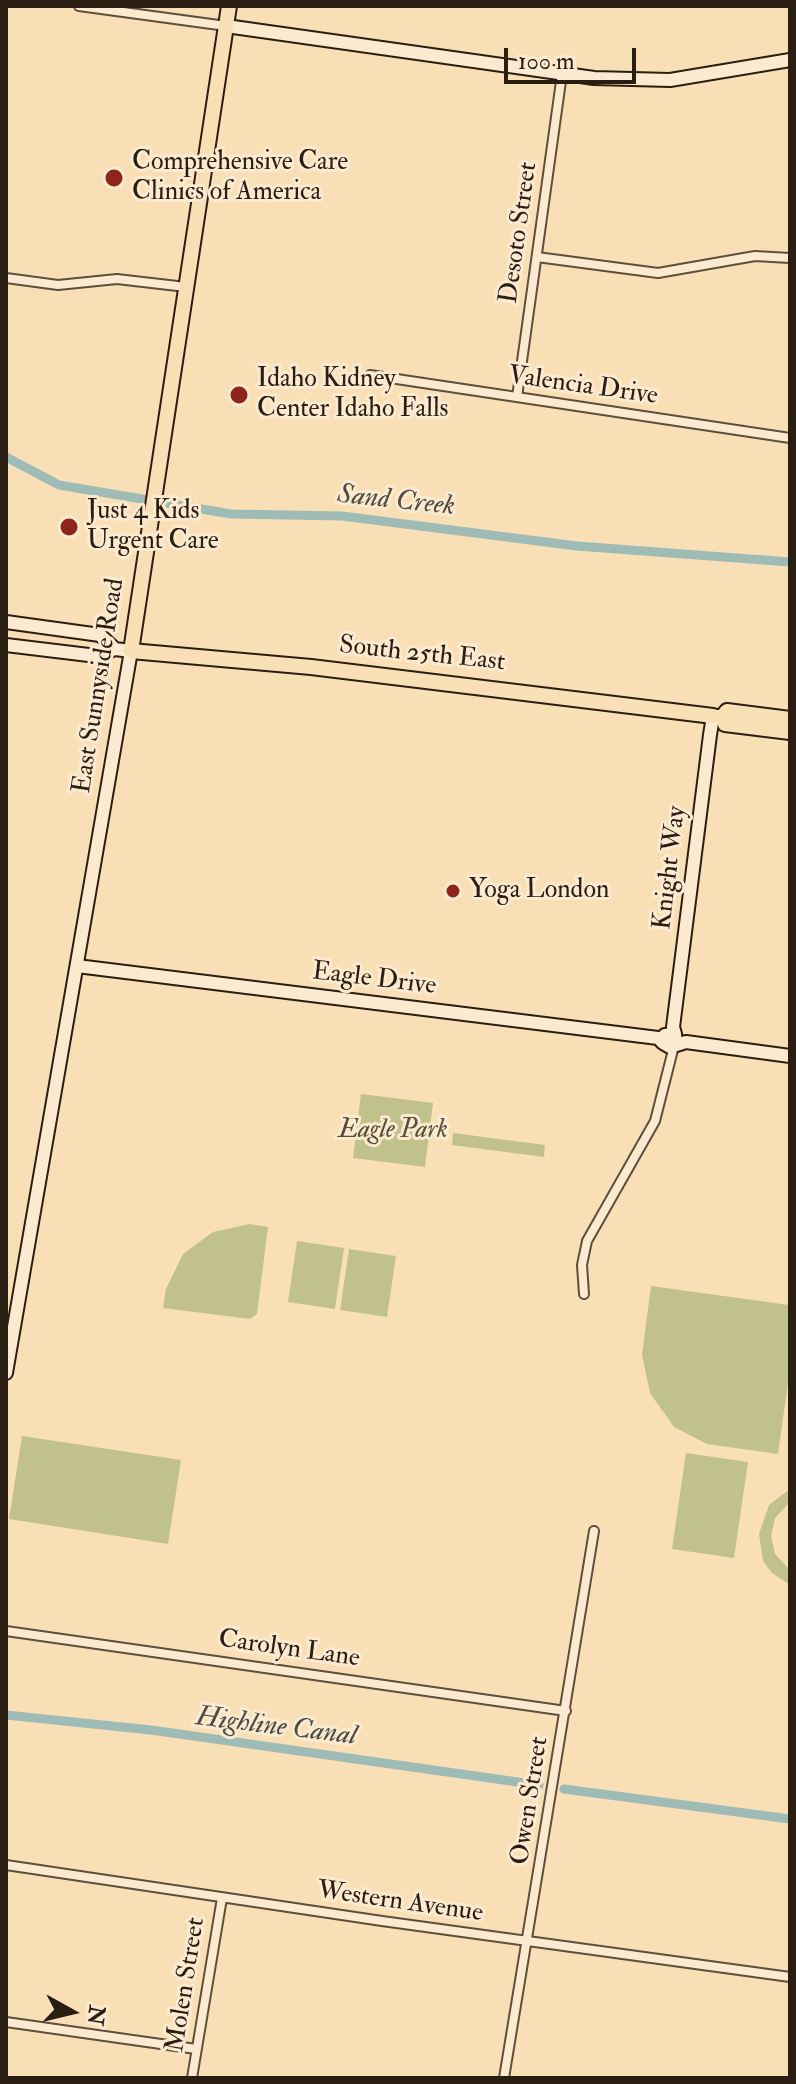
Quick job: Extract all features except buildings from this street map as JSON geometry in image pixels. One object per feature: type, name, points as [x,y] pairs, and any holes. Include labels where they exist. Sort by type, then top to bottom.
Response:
[{"type":"main road","name":"East Sunnyside Road","points":[[6,1373],[131,651],[229,6]]},
{"type":"main road","points":[[226,26],[594,78],[670,80],[790,60]]},
{"type":"main road","name":"South 25th East","points":[[6,622],[100,635],[115,649]]},
{"type":"main road","name":"South 25th East","points":[[6,645],[97,656],[115,649],[373,673],[717,716],[727,711],[790,719]]},
{"type":"main road","name":"South 25th East","points":[[717,716],[725,724],[790,732]]},
{"type":"main road","name":"Knight Way","points":[[671,1040],[717,716]]},
{"type":"main road","name":"Eagle Drive","points":[[77,966],[790,1056]]},
{"type":"street","points":[[79,6],[226,26]]},
{"type":"street","name":"Desoto Street","points":[[517,397],[562,74]]},
{"type":"street","points":[[537,257],[658,273],[755,256],[790,258]]},
{"type":"street","points":[[6,278],[58,285],[117,279],[186,287]]},
{"type":"street","name":"Valencia Drive","points":[[370,375],[790,438]]},
{"type":"street","name":"Knight Way","points":[[584,1294],[582,1265],[587,1241],[655,1121],[671,1040]]},
{"type":"street","name":"Owen Street","points":[[504,2078],[594,1531]]},
{"type":"street","name":"Carolyn Lane","points":[[6,1631],[566,1711]]},
{"type":"street","name":"Western Avenue","points":[[6,1865],[790,1977]]},
{"type":"street","name":"Molen Street","points":[[192,2078],[222,1898]]},
{"type":"street","points":[[6,2022],[196,2049]]},
{"type":"green space","name":"Eagle Park","points":[[361,1094],[433,1103],[425,1167],[353,1158]]},
{"type":"green space","points":[[453,1133],[545,1145],[544,1157],[452,1145]]},
{"type":"green space","points":[[250,1224],[268,1227],[257,1314],[250,1319],[163,1308],[166,1289],[183,1254],[213,1232]]},
{"type":"green space","points":[[297,1241],[344,1248],[335,1309],[288,1302]]},
{"type":"green space","points":[[349,1249],[396,1256],[387,1317],[340,1310]]},
{"type":"green space","points":[[651,1286],[789,1305],[790,1369],[778,1454],[707,1444],[674,1427],[650,1393],[642,1355]]},
{"type":"green space","points":[[22,1436],[181,1460],[168,1544],[9,1519]]},
{"type":"green space","points":[[686,1453],[748,1462],[734,1558],[672,1549]]},
{"type":"green space","points":[[790,1489],[790,1502],[775,1518],[771,1536],[775,1554],[790,1570],[790,1585],[772,1573],[763,1561],[759,1534],[769,1505]]},
{"type":"waterway","name":"Sand Creek","points":[[6,457],[59,485],[231,514],[342,516],[577,546],[790,562]]},
{"type":"waterway","name":"Highline Canal","points":[[6,1715],[151,1730],[539,1785]]},
{"type":"waterway","name":"Highline Canal","points":[[564,1789],[790,1819]]},
{"type":"place","name":"Comprehensive Care Clinics of America","points":[[114,178]]},
{"type":"place","name":"Idaho Kidney Center Idaho Falls","points":[[239,395]]},
{"type":"place","name":"Just 4 Kids Urgent Care","points":[[69,527]]},
{"type":"place","name":"Yoga London","points":[[453,891]]}]
